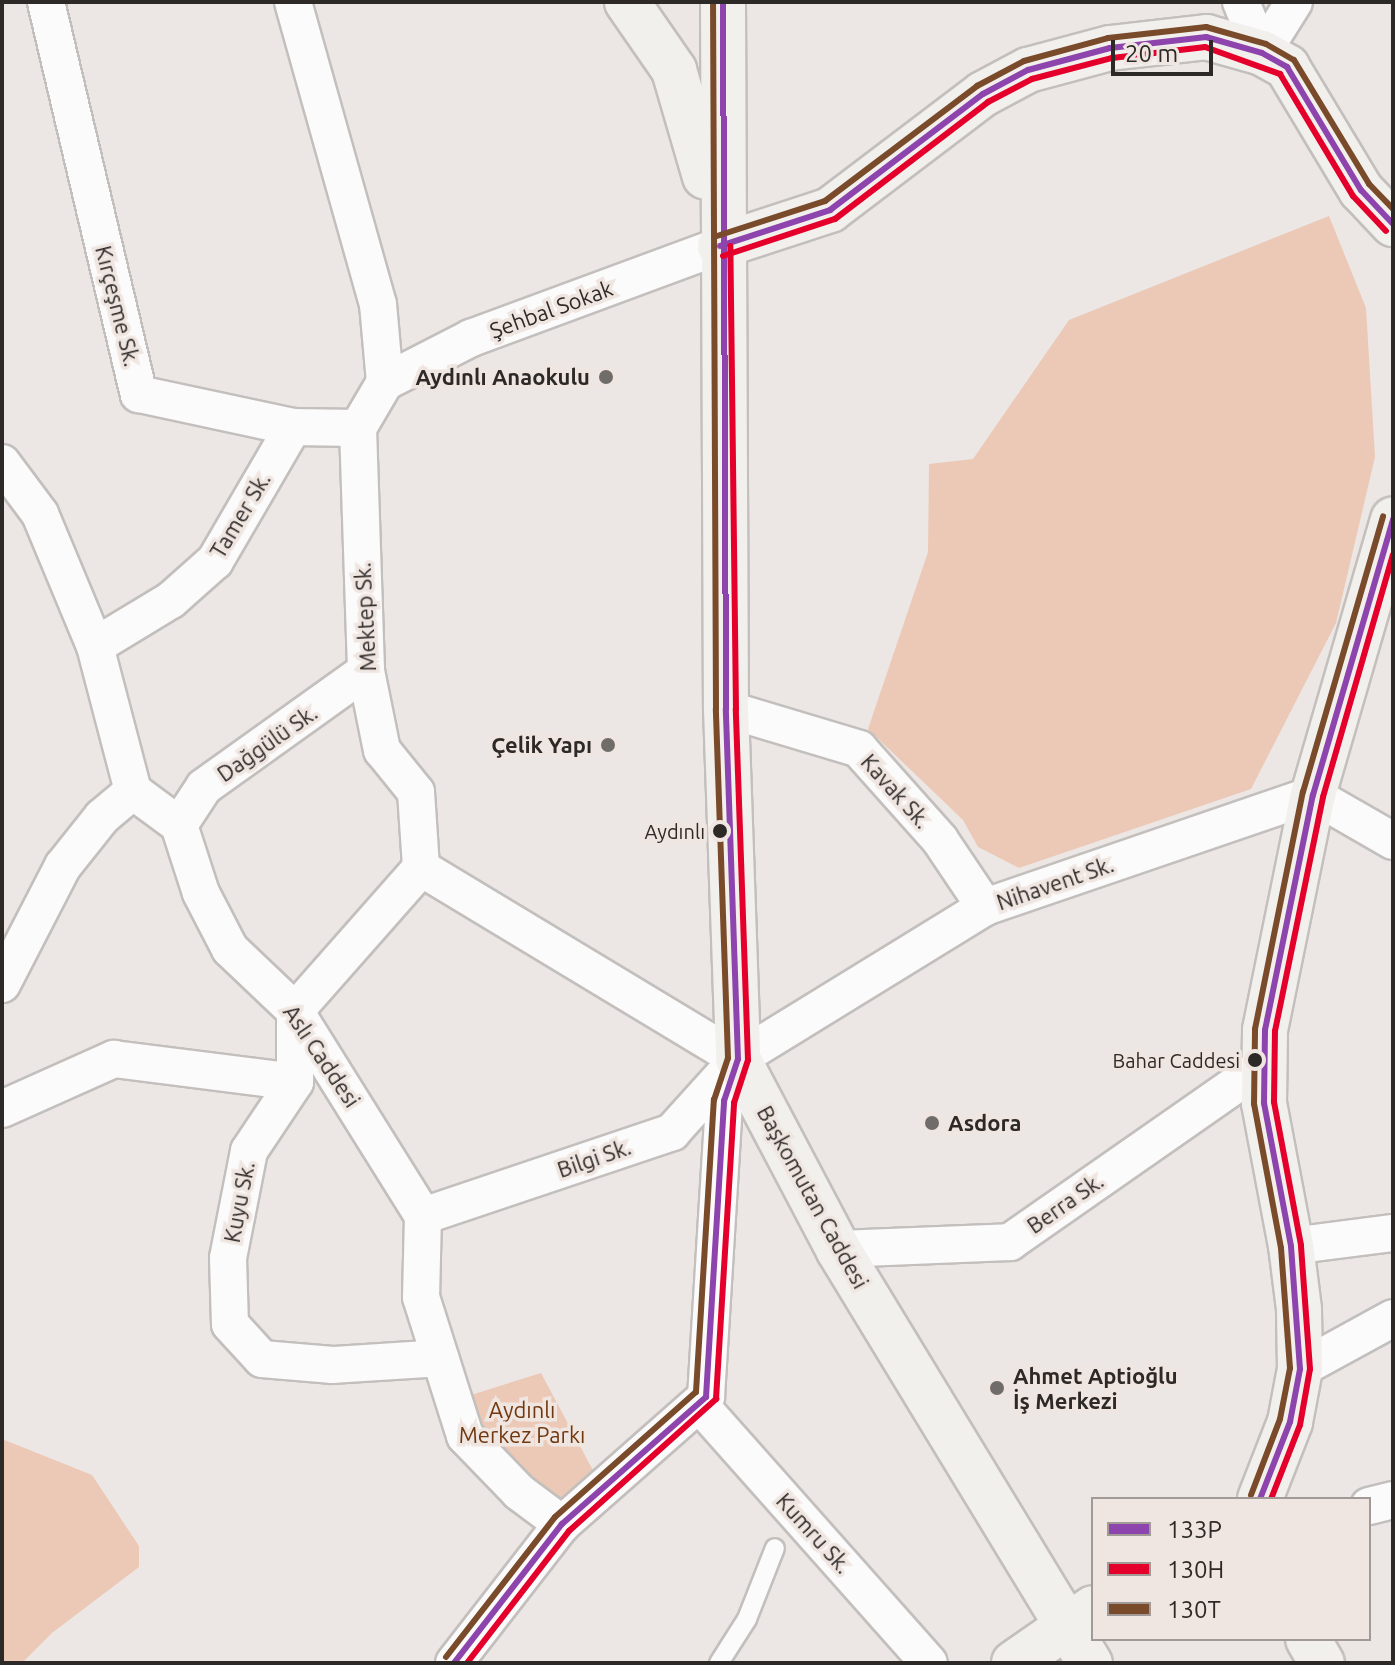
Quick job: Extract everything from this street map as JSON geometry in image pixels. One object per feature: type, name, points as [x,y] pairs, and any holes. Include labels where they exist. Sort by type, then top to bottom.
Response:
[{"type":"street","name":"Kırçeşme Sk.","points":[[46,2],[139,394],[293,427],[358,428]]},
{"type":"street","points":[[293,2],[378,304],[385,382],[358,428]]},
{"type":"street","points":[[627,2],[674,70],[688,108],[720,246],[830,210],[983,94],[1054,60],[1206,37],[1262,53],[1296,77],[1361,190],[1393,224]]},
{"type":"street","name":"Başkomutan Caddesi","points":[[723,2],[720,246],[726,709],[738,1059],[838,1249],[1079,1616],[1090,1663]]},
{"type":"street","points":[[1241,2],[1262,53]]},
{"type":"street","points":[[1262,53],[1272,2]]},
{"type":"street","points":[[1262,53],[1294,2]]},
{"type":"street","name":"Şehbal Sokak","points":[[385,382],[471,338],[720,246]]},
{"type":"street","name":"Tamer Sk.","points":[[95,646],[171,600],[215,561],[293,427]]},
{"type":"street","name":"Mektep Sk.","points":[[358,428],[366,671],[382,750],[416,792],[421,868]]},
{"type":"street","points":[[2,463],[40,514],[95,646],[133,791],[179,825]]},
{"type":"street","points":[[1261,1497],[1290,1422],[1300,1369],[1299,1309],[1262,1066],[1313,795],[1393,519]]},
{"type":"street","name":"Dağgülü Sk.","points":[[179,825],[204,787],[366,671]]},
{"type":"street","name":"Kavak Sk.","points":[[726,709],[859,749],[940,840],[985,907]]},
{"type":"street","points":[[2,984],[63,866],[102,817],[133,791]]},
{"type":"street","points":[[1313,795],[1393,841]]},
{"type":"street","name":"Nihavent Sk.","points":[[738,1059],[985,907],[1313,795]]},
{"type":"street","name":"Aslı Caddesi","points":[[179,825],[201,893],[230,949],[295,1011],[423,1216]]},
{"type":"street","points":[[2,1109],[114,1059],[295,1082],[295,1011],[421,868],[738,1059],[724,1101],[706,1397],[562,1524],[454,1663]]},
{"type":"street","name":"Bilgi Sk.","points":[[423,1216],[672,1132],[738,1059]]},
{"type":"street","name":"Berra Sk.","points":[[838,1249],[1010,1242],[1262,1066]]},
{"type":"street","name":"Kuyu Sk.","points":[[295,1082],[249,1151],[228,1258],[230,1324],[262,1359],[333,1365],[440,1358]]},
{"type":"street","points":[[423,1216],[421,1297],[465,1436],[519,1492],[562,1524]]},
{"type":"street","points":[[1291,1246],[1393,1233]]},
{"type":"street","points":[[1300,1369],[1393,1318]]},
{"type":"street","name":"Kumru Sk.","points":[[699,1404],[929,1663]]},
{"type":"street","points":[[1371,1506],[1393,1500]]},
{"type":"street","points":[[1014,1663],[1079,1616]]},
{"type":"street","points":[[1309,1641],[1322,1663]]},
{"type":"lane","points":[[719,1663],[747,1619],[775,1548]]},
{"type":"green space","points":[[1329,216],[1366,308],[1375,457],[1336,623],[1251,789],[1019,868],[978,847],[963,820],[868,729],[928,552],[929,464],[973,459],[1069,320]]},
{"type":"green space","name":"Aydınlı Merkez Parkı","points":[[541,1373],[596,1476],[560,1506],[488,1444],[471,1395]]},
{"type":"green space","points":[[2,1439],[92,1475],[139,1546],[139,1567],[52,1633],[22,1663],[2,1663]]},
{"type":"transit line","name":"130T","points":[[446,1657],[555,1517],[696,1392],[714,1100],[728,1058],[716,709],[713,2]]},
{"type":"transit line","name":"133P","points":[[454,1663],[562,1524],[706,1397],[724,1101],[738,1059],[726,709],[723,2]]},
{"type":"transit line","name":"130T","points":[[717,236],[825,201],[977,86],[1024,61],[1108,38],[1206,27],[1266,44],[1294,60],[1369,184],[1393,209]]},
{"type":"transit line","name":"133P","points":[[720,246],[830,210],[983,94],[1028,70],[1110,48],[1206,37],[1262,53],[1287,67],[1361,190],[1393,224]]},
{"type":"transit line","name":"130H","points":[[723,256],[835,219],[988,102],[1032,79],[1112,58],[1205,47],[1280,74],[1353,196],[1386,231]]},
{"type":"transit line","name":"130H","points":[[467,1663],[569,1531],[716,1399],[734,1103],[748,1060],[736,709],[730,246]]},
{"type":"transit line","name":"130T","points":[[1251,1495],[1280,1419],[1290,1368],[1281,1248],[1254,1104],[1255,1029],[1303,792],[1383,516]]},
{"type":"transit line","name":"133P","points":[[1261,1497],[1290,1422],[1300,1369],[1291,1246],[1264,1103],[1265,1030],[1313,795],[1393,519]]},
{"type":"transit line","name":"130H","points":[[1272,1497],[1300,1425],[1310,1369],[1301,1245],[1274,1102],[1275,1031],[1323,797],[1393,555]]},
{"type":"place","name":"Aydınlı Anaokulu","points":[[606,377]]},
{"type":"place","name":"Çelik Yapı","points":[[608,745]]},
{"type":"place","name":"Aydınlı","points":[[720,831]]},
{"type":"place","name":"Bahar Caddesi","points":[[1255,1060]]},
{"type":"place","name":"Asdora","points":[[932,1123]]},
{"type":"place","name":"Ahmet Aptioğlu İş Merkezi","points":[[997,1388]]}]
